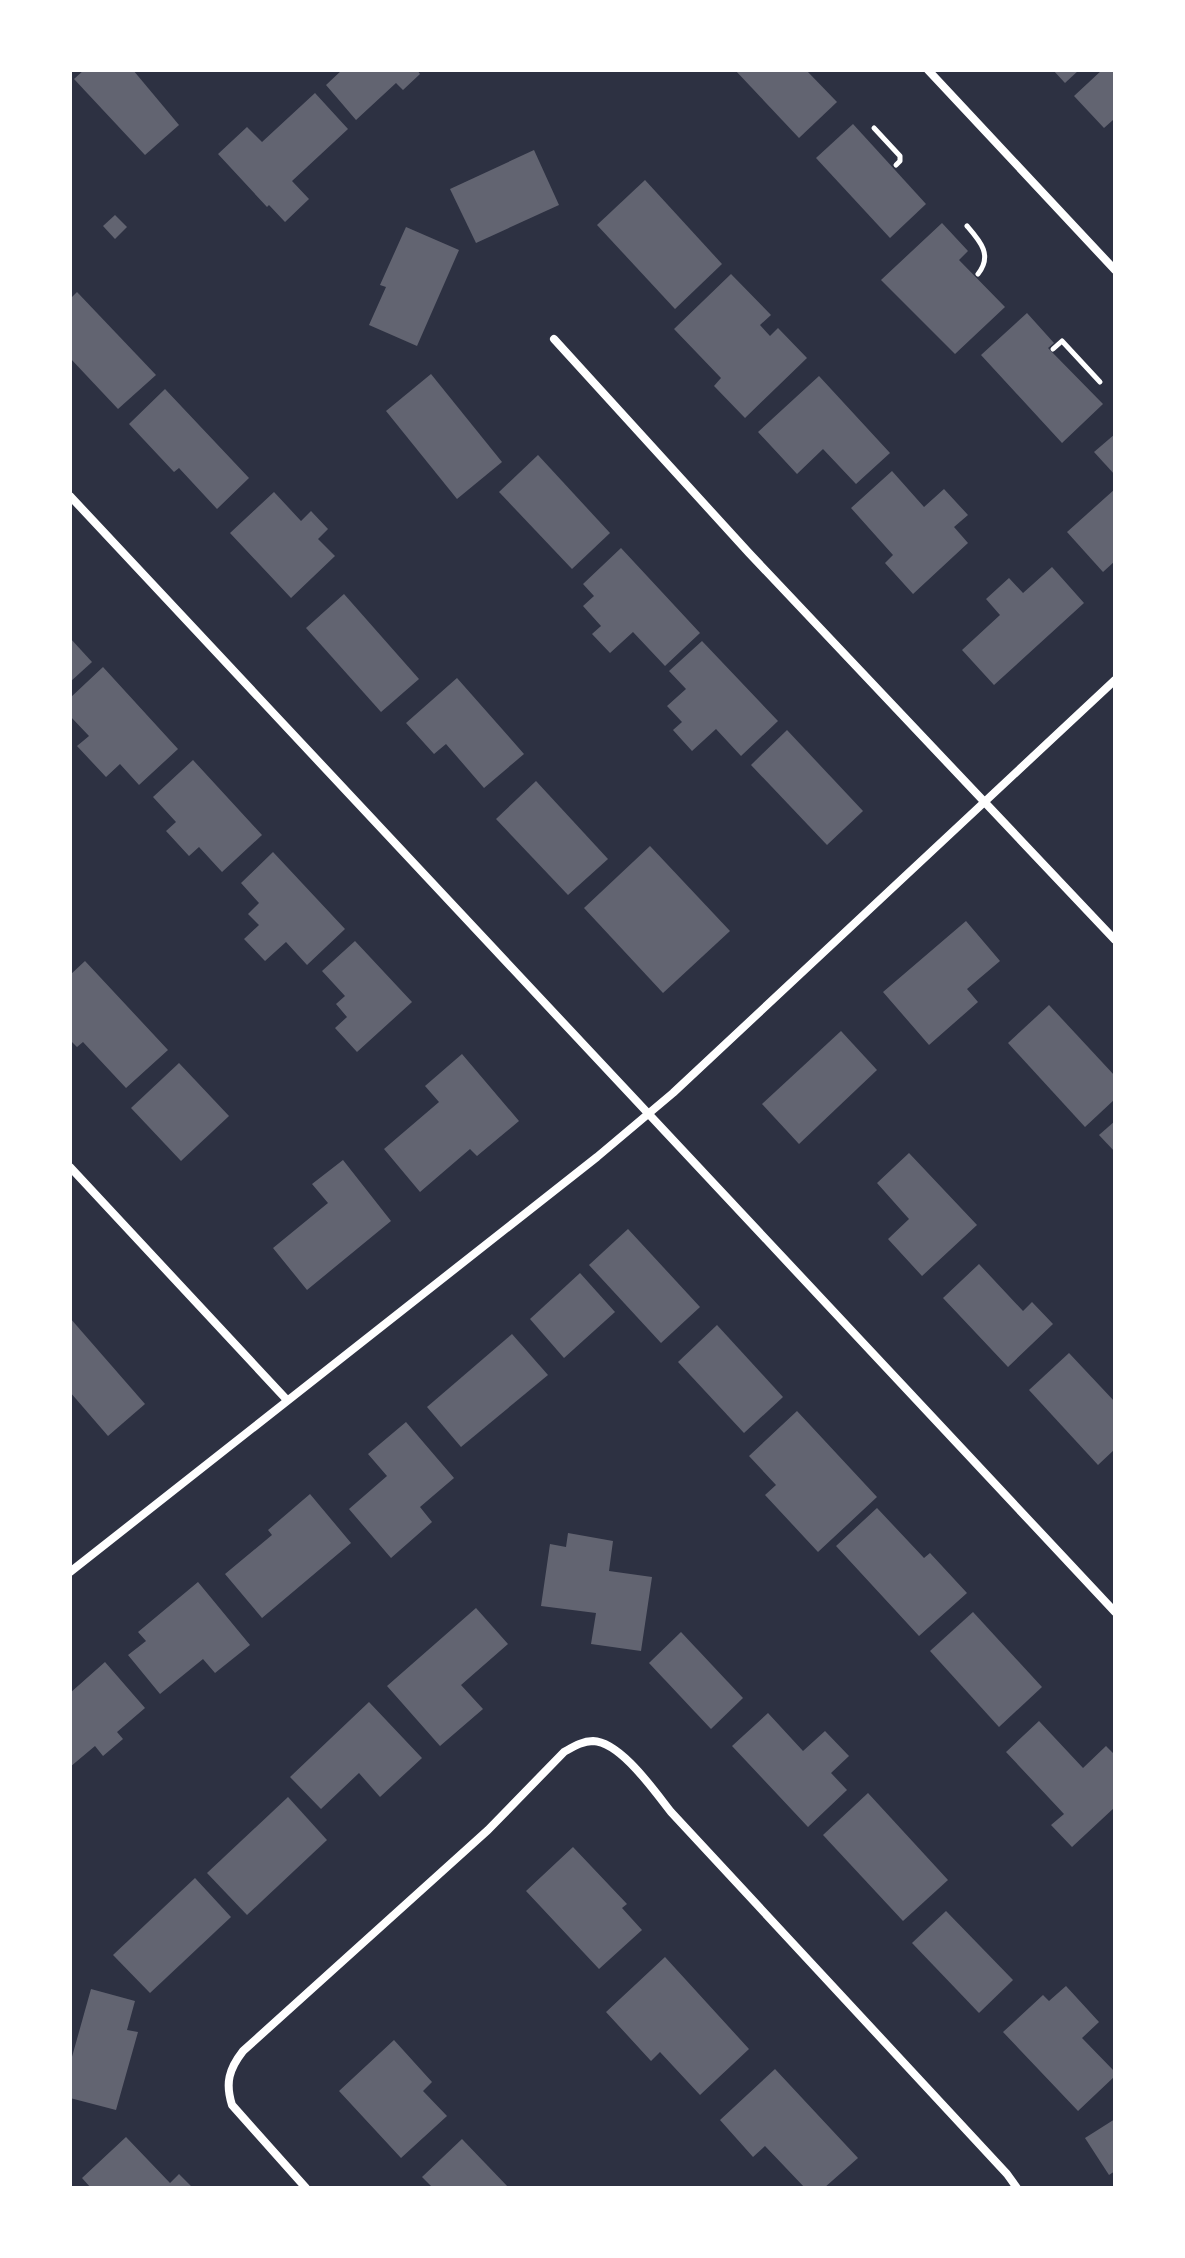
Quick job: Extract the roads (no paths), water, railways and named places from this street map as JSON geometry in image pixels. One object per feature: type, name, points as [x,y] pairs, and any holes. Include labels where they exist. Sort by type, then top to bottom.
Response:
[{"type":"street","points":[[928,70],[1115,270]]},
{"type":"street","points":[[554,339],[749,553],[1115,940]]},
{"type":"street","points":[[70,496],[1115,1612]]},
{"type":"street","points":[[70,1572],[649,1113],[1115,680]]},
{"type":"street","points":[[70,1167],[287,1400]]},
{"type":"street","points":[[306,2188],[232,2105],[227,2090],[230,2068],[243,2051],[488,1830],[557,1759],[579,1743],[591,1742],[607,1746],[643,1777],[671,1812],[997,2162],[1017,2188]]}]
